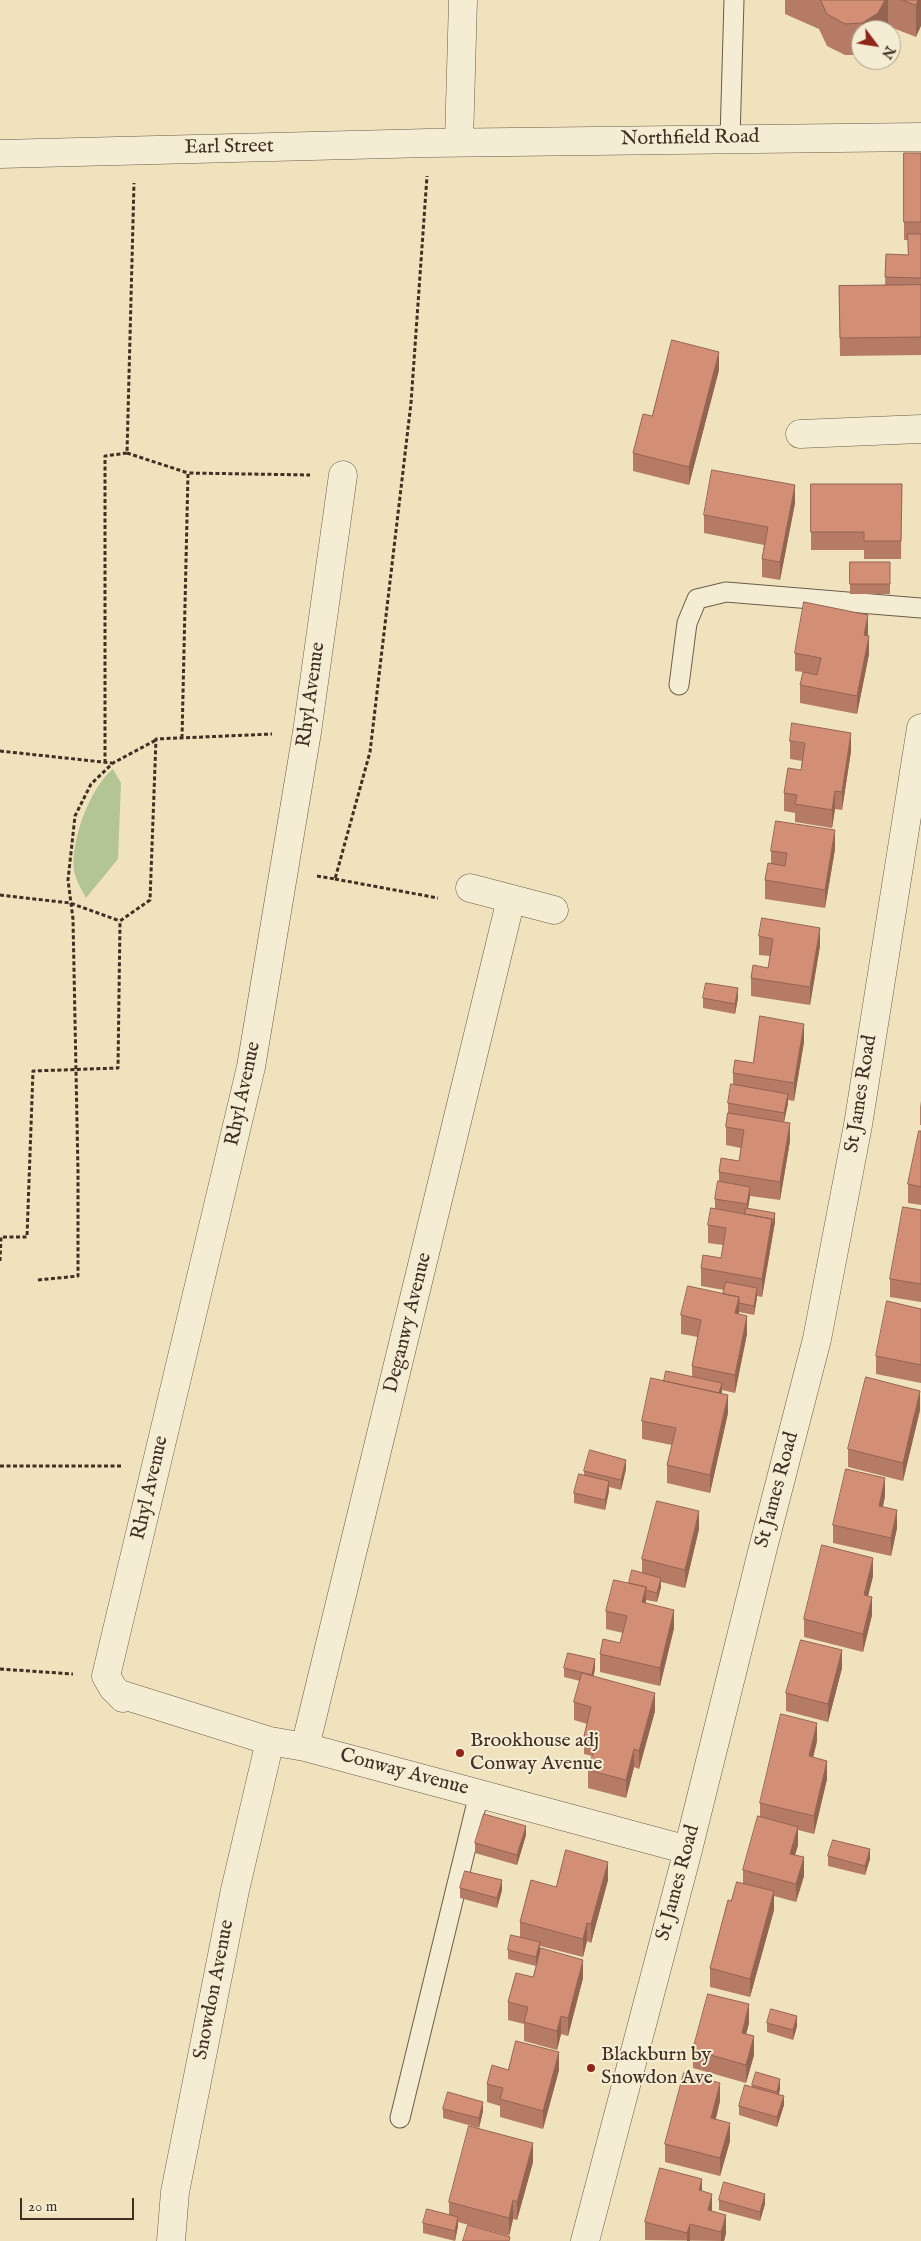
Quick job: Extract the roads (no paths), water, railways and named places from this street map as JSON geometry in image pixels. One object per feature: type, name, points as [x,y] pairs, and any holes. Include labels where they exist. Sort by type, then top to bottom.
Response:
[{"type":"street","points":[[459,142],[463,0]]},
{"type":"street","name":"Northfield Road","points":[[459,142],[921,137]]},
{"type":"street","name":"Earl Street","points":[[0,154],[459,142]]},
{"type":"street","points":[[800,434],[921,429]]},
{"type":"street","name":"Rhyl Avenue","points":[[123,1698],[112,1688],[106,1676],[251,1067],[307,732],[343,475]]},
{"type":"street","name":"St James Road","points":[[585,2241],[688,1850],[763,1548],[818,1339],[858,1125],[921,728]]},
{"type":"street","points":[[470,888],[554,910]]},
{"type":"street","name":"Deganwy Avenue","points":[[305,1747],[511,899]]},
{"type":"street","name":"Conway Avenue","points":[[123,1698],[123,1695],[270,1741],[305,1747],[688,1850]]},
{"type":"street","name":"Snowdon Avenue","points":[[171,2241],[176,2192],[229,1920],[270,1741]]},
{"type":"lane","points":[[730,139],[734,0]]},
{"type":"lane","points":[[679,685],[687,623],[697,599],[726,592],[921,608]]},
{"type":"lane","points":[[400,2118],[479,1794]]},
{"type":"place","name":"Brookhouse adj Conway Avenue","points":[[460,1753]]},
{"type":"place","name":"Blackburn by Snowdon Ave","points":[[591,2068]]}]
